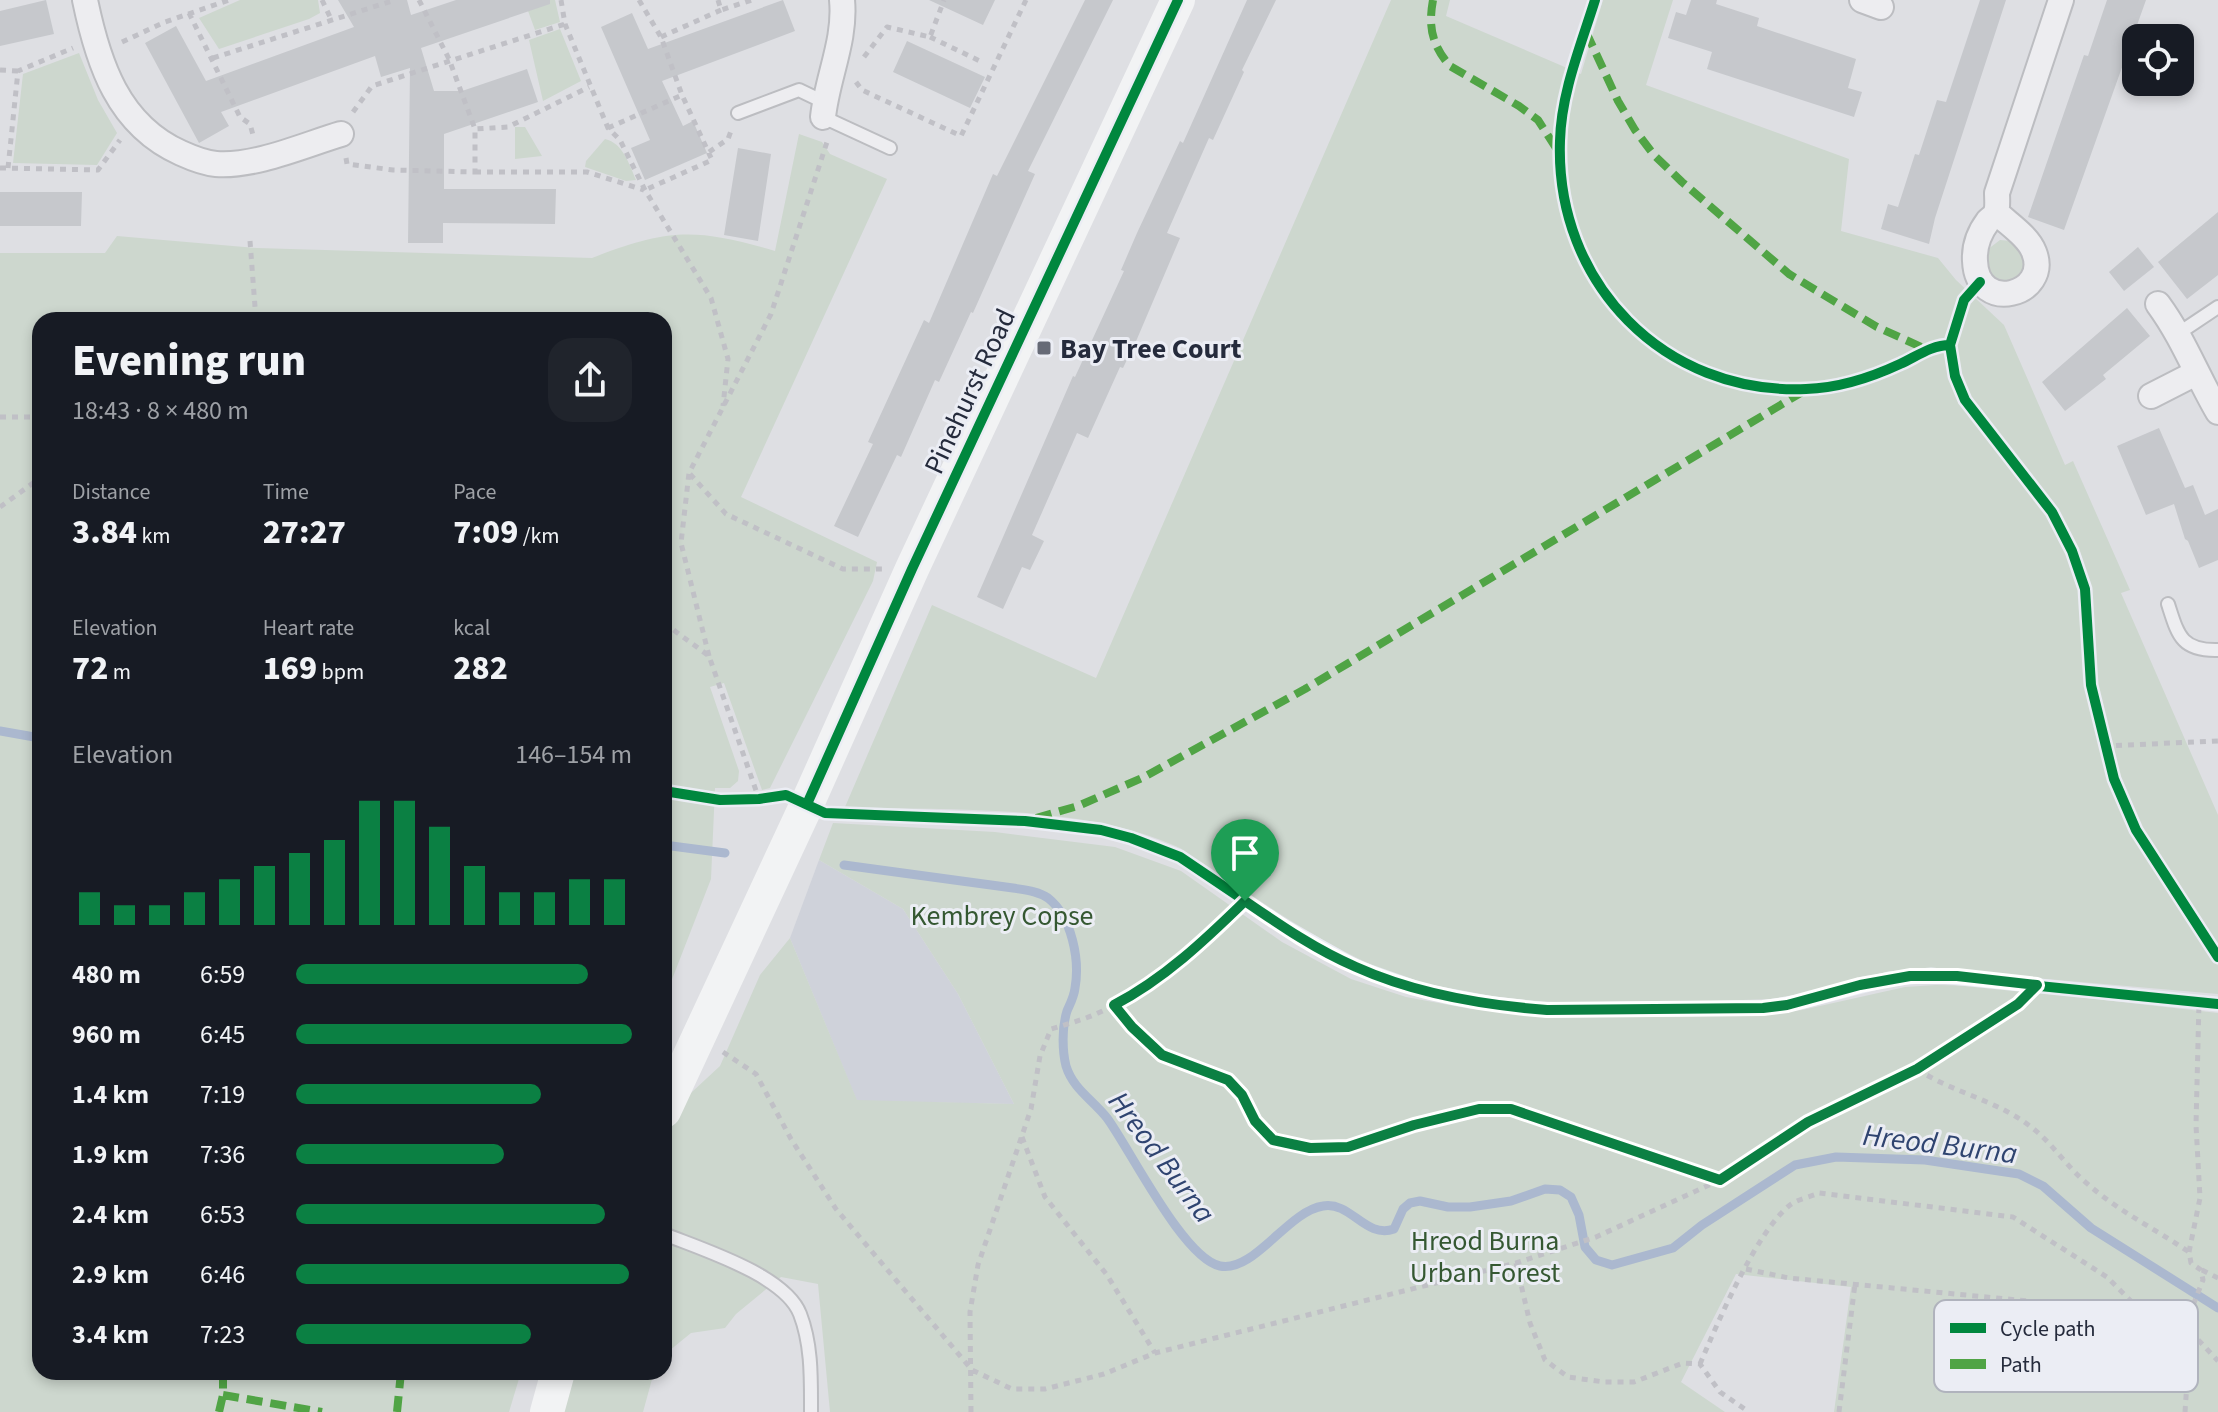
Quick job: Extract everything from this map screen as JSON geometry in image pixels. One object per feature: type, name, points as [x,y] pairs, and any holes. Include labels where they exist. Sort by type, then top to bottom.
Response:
[{"type":"street","points":[[85,0],[109,80],[134,121],[150,136],[189,157],[217,164],[261,159],[341,134]]},
{"type":"street","points":[[824,110],[844,66],[842,0]]},
{"type":"street","name":"Pinehurst Road","points":[[672,1094],[912,569],[1178,0]]},
{"type":"street","points":[[1996,212],[2030,244],[2036,257],[2035,272],[2026,287],[2010,293],[1994,292],[1980,282],[1976,270],[1976,243],[1996,212],[1997,193],[2061,0]]},
{"type":"street","points":[[2158,304],[2179,333],[2196,373],[2218,412]]},
{"type":"street","points":[[2151,396],[2196,373]]},
{"type":"street","points":[[547,1412],[556,1380]]},
{"type":"lane","points":[[738,113],[799,90],[824,110],[890,148]]},
{"type":"lane","points":[[2179,333],[2218,307]]},
{"type":"lane","points":[[2168,604],[2176,630],[2185,643],[2206,650],[2218,650]]},
{"type":"lane","points":[[672,1237],[751,1269],[785,1293],[800,1312],[811,1364],[811,1412]]},
{"type":"path","points":[[0,70],[18,71],[84,44],[88,56],[189,13],[229,0]]},
{"type":"path","points":[[322,0],[331,19]]},
{"type":"path","points":[[213,58],[395,0]]},
{"type":"path","points":[[419,0],[449,59],[475,129],[475,172]]},
{"type":"path","points":[[561,0],[565,24],[608,128],[620,140],[645,190],[711,298],[728,359],[723,409]]},
{"type":"path","points":[[565,24],[372,86],[341,134],[347,164],[393,170],[587,172],[645,190],[712,160],[682,95],[661,37],[639,0]]},
{"type":"path","points":[[718,0],[721,10]]},
{"type":"path","points":[[661,37],[721,10],[752,0]]},
{"type":"path","points":[[930,37],[944,0]]},
{"type":"path","points":[[984,63],[930,37],[887,27],[844,66],[862,90],[961,136],[1026,0]]},
{"type":"path","points":[[1595,0],[1563,117],[1559,153],[1564,197],[1576,244],[1593,278],[1645,337],[1672,356],[1711,375],[1734,383],[1779,389],[1847,384],[1899,365],[1939,345],[1950,345]]},
{"type":"path","points":[[189,13],[240,117],[250,124],[261,159]]},
{"type":"path","points":[[8,168],[18,71]]},
{"type":"path","points":[[475,129],[508,127],[589,87]]},
{"type":"path","points":[[608,128],[682,95]]},
{"type":"path","points":[[807,804],[786,795],[754,800],[709,656],[681,543],[689,473],[771,314],[827,145],[824,110]]},
{"type":"path","points":[[709,152],[728,139],[738,113]]},
{"type":"path","points":[[0,168],[98,170],[134,121]]},
{"type":"path","points":[[250,241],[255,312]]},
{"type":"path","points":[[1980,282],[1964,300],[1950,345],[1955,376],[1965,400],[2052,512],[2081,572],[2088,605],[2091,685],[2104,746],[2131,822],[2218,957]]},
{"type":"path","points":[[0,417],[32,417]]},
{"type":"path","points":[[689,473],[726,514],[843,569],[912,569]]},
{"type":"path","points":[[0,507],[32,484]]},
{"type":"path","points":[[672,629],[709,656]]},
{"type":"path","points":[[2104,746],[2218,741]]},
{"type":"path","points":[[1232,892],[1256,909]]},
{"type":"path","points":[[971,1412],[970,1312],[978,1265],[1031,1109],[1040,1056],[1051,1029],[1084,1018],[1140,991],[1202,943],[1245,901]]},
{"type":"path","points":[[2024,983],[2052,986]]},
{"type":"path","points":[[699,1037],[756,1074],[791,1139],[836,1209],[972,1370],[1012,1389],[1045,1389],[1104,1374],[1155,1353],[1516,1263],[1596,1237],[1720,1180],[1808,1122],[1917,1069],[2018,1004],[2037,985]]},
{"type":"path","points":[[2185,1000],[2204,1002],[2196,1125],[2200,1198],[2189,1252],[2191,1263],[2218,1278]]},
{"type":"path","points":[[1114,1005],[1162,1055],[1228,1080],[1242,1095],[1255,1121],[1273,1140],[1310,1148],[1348,1147],[1414,1125],[1479,1109],[1511,1109],[1720,1180]]},
{"type":"path","points":[[1917,1069],[1938,1083],[1998,1107],[2032,1128],[2082,1179],[2123,1213],[2159,1231],[2189,1252]]},
{"type":"path","points":[[1022,1136],[1045,1197],[1107,1275],[1155,1353]]},
{"type":"path","points":[[1700,1364],[1767,1229],[1792,1204],[1819,1193],[2013,1217],[2107,1277],[2130,1300]]},
{"type":"path","points":[[1516,1263],[1530,1323],[1545,1360],[1568,1377],[1634,1382],[1683,1363],[1700,1364]]},
{"type":"path","points":[[1746,1269],[1789,1278],[2019,1300]]},
{"type":"path","points":[[2195,1300],[2203,1280],[2201,1270]]},
{"type":"path","points":[[1839,1412],[1855,1284]]},
{"type":"path","points":[[2198,1340],[2218,1361]]},
{"type":"path","points":[[1700,1364],[1720,1392],[1749,1412]]},
{"type":"path","points":[[2185,1412],[2186,1392]]},
{"type":"shaded area","points":[[819,860],[903,909],[958,994],[1014,1104],[857,1101],[790,938]]},
{"type":"green space","points":[[240,0],[318,0],[320,13],[219,49],[199,18]]},
{"type":"green space","points":[[524,0],[555,0],[560,22],[535,30]]},
{"type":"green space","points":[[1391,0],[1450,0],[1446,16],[1581,74],[1603,0],[1673,0],[1646,85],[1849,159],[1841,231],[1938,258],[1956,280],[2004,325],[2065,465],[2073,461],[2130,590],[2121,593],[2218,815],[2218,994],[1921,968],[1864,976],[1775,999],[1570,1003],[1466,993],[1417,982],[1347,953],[1274,910],[1180,848],[1142,833],[1059,816],[1016,812],[845,807],[932,605],[1096,678]]},
{"type":"green space","points":[[560,29],[581,81],[543,101],[529,40]]},
{"type":"green space","points":[[79,53],[98,100],[117,133],[97,165],[13,163],[23,74]]},
{"type":"green space","points":[[515,127],[525,127],[542,156],[515,159]]},
{"type":"green space","points":[[799,134],[822,142],[830,154],[887,179],[741,497],[877,562],[873,581],[770,788],[762,790],[724,683],[710,687],[739,771],[738,781],[730,788],[715,788],[711,879],[672,979],[672,312],[32,312],[32,1380],[519,1380],[509,1412],[0,1412],[0,253],[105,253],[117,236],[257,248],[592,258],[642,241],[703,235],[775,251]]},
{"type":"green space","points":[[605,139],[621,150],[636,180],[626,181],[585,167],[586,161]]},
{"type":"green space","points":[[2000,240],[2012,242],[2022,254],[2025,265],[2015,281],[1997,282],[1985,267],[1987,250]]},
{"type":"green space","points":[[833,823],[995,832],[1115,847],[1181,871],[1282,942],[1351,979],[1406,997],[1471,1009],[1552,1017],[1751,1016],[1802,1010],[1905,987],[1936,985],[1982,986],[2218,1013],[2218,1412],[1834,1412],[1851,1287],[1736,1274],[1681,1382],[1725,1412],[830,1412],[818,1284],[781,1277],[736,1314],[725,1328],[691,1333],[672,1348],[672,1123],[679,1104],[720,1066],[760,975],[790,938],[857,1100],[1014,1104],[958,994],[903,909],[819,860]]},
{"type":"green space","points":[[570,1380],[652,1380],[643,1412],[563,1412]]},
{"type":"building","points":[[46,0],[54,34],[0,46],[0,11]]},
{"type":"building","points":[[338,0],[407,0],[411,15],[456,0],[550,0],[550,4],[421,48],[434,91],[462,91],[527,69],[538,102],[444,134],[444,189],[556,189],[555,224],[443,223],[443,243],[408,243],[410,68],[381,77],[375,56],[221,112],[229,126],[199,143],[145,43],[176,26],[206,81],[354,27]]},
{"type":"building","points":[[783,0],[795,31],[662,81],[683,126],[693,121],[707,153],[645,180],[631,148],[650,140],[601,27],[632,13],[648,49]]},
{"type":"building","points":[[929,0],[995,0],[983,25]]},
{"type":"building","points":[[1085,0],[1113,0],[1028,171],[1035,174],[973,313],[939,382],[935,380],[901,457],[897,455],[858,537],[834,526],[873,444],[868,442],[924,320],[929,323],[993,174],[997,176]]},
{"type":"building","points":[[1247,0],[1276,0],[1167,233],[1180,238],[1137,339],[1123,368],[1120,367],[1088,438],[1077,433],[1032,535],[1044,541],[1030,570],[1022,567],[1003,609],[977,597],[1073,376],[1124,271],[1121,270],[1137,233],[1180,141],[1183,143]]},
{"type":"building","points":[[1691,0],[1717,0],[1716,4],[1759,18],[1757,26],[1856,59],[1848,88],[1862,92],[1854,117],[1707,69],[1712,52],[1668,38],[1676,12],[1686,15]]},
{"type":"building","points":[[1980,0],[2006,0],[1929,244],[1881,229],[1888,204],[1898,207],[1937,100],[1946,102]]},
{"type":"building","points":[[2107,0],[2146,0],[2137,24],[2122,24],[2122,67],[2064,230],[2028,217],[2084,55],[2088,56]]},
{"type":"building","points":[[907,41],[985,77],[970,108],[893,72]]},
{"type":"building","points":[[738,148],[771,154],[758,241],[724,235]]},
{"type":"building","points":[[0,192],[82,192],[81,226],[0,226]]},
{"type":"building","points":[[2218,212],[2218,275],[2187,299],[2158,262]]},
{"type":"building","points":[[2138,247],[2154,267],[2124,291],[2109,272]]},
{"type":"building","points":[[2127,308],[2150,336],[2103,375],[2106,379],[2065,411],[2042,382]]},
{"type":"building","points":[[2159,428],[2185,488],[2193,485],[2205,515],[2218,509],[2218,560],[2199,568],[2185,539],[2174,504],[2146,515],[2117,446]]},
{"type":"waterway","name":"Hreod Burna","points":[[0,731],[32,737]]},
{"type":"waterway","name":"Hreod Burna","points":[[672,846],[725,853]]},
{"type":"waterway","name":"Hreod Burna","points":[[844,865],[1027,890],[1048,898],[1056,906],[1068,927],[1075,952],[1074,991],[1063,1031],[1069,1074],[1107,1118],[1174,1224],[1205,1259],[1220,1266],[1233,1266],[1246,1260],[1297,1218],[1323,1206],[1342,1209],[1366,1225],[1384,1231],[1394,1229],[1403,1209],[1410,1203],[1420,1201],[1448,1207],[1470,1207],[1511,1201],[1545,1189],[1560,1190],[1571,1197],[1579,1215],[1585,1247],[1596,1260],[1612,1265],[1673,1248],[1702,1225],[1795,1165],[1836,1157],[1925,1160],[2019,1174],[2043,1186],[2091,1228],[2218,1308]]},
{"type":"marked path","points":[[1433,0],[1433,35],[1439,51],[1450,66],[1538,120],[1558,151]]},
{"type":"marked path","points":[[1586,32],[1635,130],[1654,155],[1682,182],[1789,274],[1877,327],[1928,350]]},
{"type":"marked path","points":[[1036,818],[1078,806],[1142,778],[1305,689],[1804,391]]},
{"type":"marked path","points":[[219,1412],[223,1380]]},
{"type":"marked path","points":[[397,1412],[400,1380]]},
{"type":"marked path","points":[[223,1395],[322,1412]]},
{"type":"cycle path","points":[[807,804],[912,569],[1178,0]]},
{"type":"cycle path","points":[[1595,0],[1573,69],[1561,123],[1563,193],[1576,240],[1598,283],[1628,320],[1664,351],[1707,373],[1754,386],[1806,389],[1842,384],[1877,374],[1930,349],[1950,345],[1964,300],[1980,282]]},
{"type":"cycle path","points":[[1950,345],[1955,376],[1965,400],[2052,512],[2072,551],[2085,589],[2091,685],[2114,779],[2136,830],[2218,957]]},
{"type":"cycle path","points":[[672,792],[720,800],[786,795],[825,813],[1025,821],[1101,830],[1180,857],[1278,923],[1356,967],[1424,991],[1494,1004],[1547,1010],[1763,1008],[1889,979],[1931,975],[2218,1004]]},
{"type":"place","name":"Bay Tree Court","points":[[1044,348]]},
{"type":"route","points":[[1245,901],[1326,953],[1382,978],[1424,991],[1520,1008],[1763,1008],[1787,1005],[1889,979],[1931,975],[2037,985],[2018,1004],[1917,1069],[1808,1122],[1720,1180],[1511,1109],[1479,1109],[1414,1125],[1348,1147],[1310,1148],[1273,1140],[1255,1121],[1242,1095],[1228,1080],[1162,1055],[1114,1005],[1140,991],[1202,943],[1245,901]]},
{"type":"park label","name":"Kembrey Copse","points":[[1002,915]]},
{"type":"park label","name":"Hreod Burna Urban Forest","points":[[1485,1256]]}]
